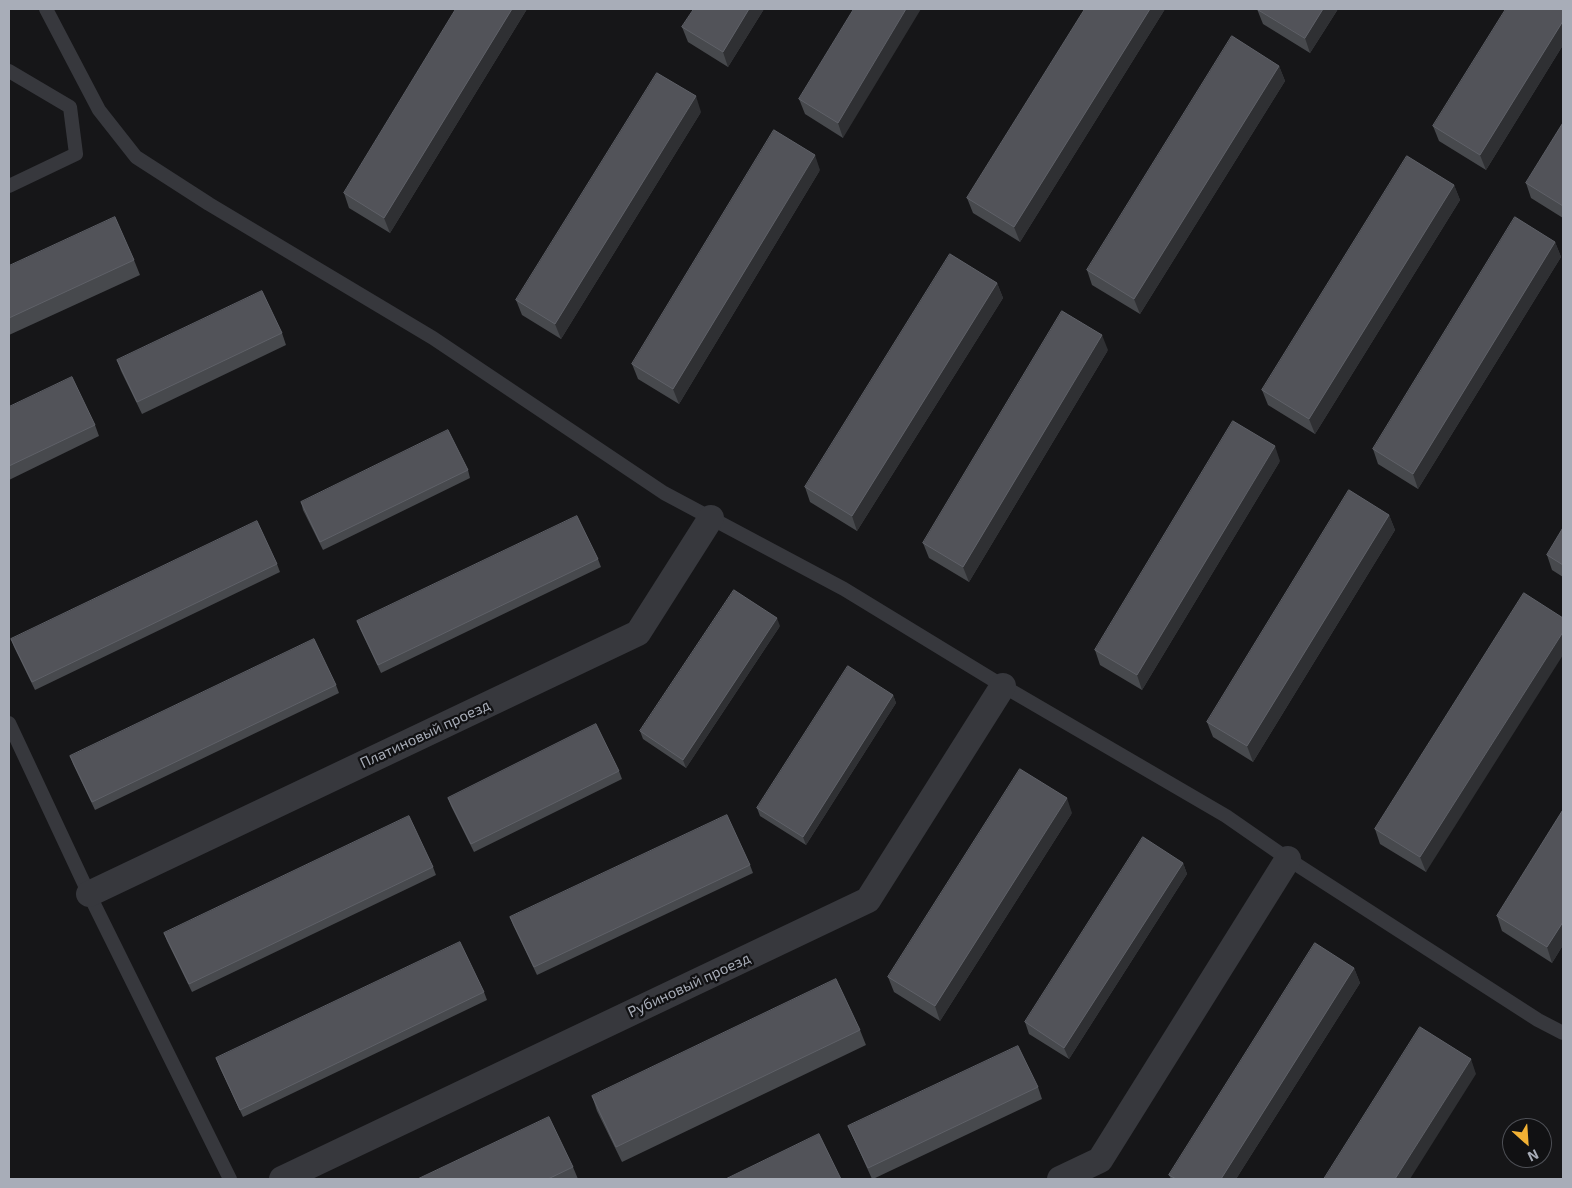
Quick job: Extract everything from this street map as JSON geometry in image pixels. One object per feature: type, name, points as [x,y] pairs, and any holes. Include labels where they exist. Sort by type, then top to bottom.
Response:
[{"type":"street","name":"Платиновый проезд","points":[[89,894],[638,634],[711,518]]},
{"type":"street","name":"Рубиновый проезд","points":[[282,1179],[868,900],[1003,686]]},
{"type":"street","points":[[1060,1179],[1100,1160],[1288,859]]},
{"type":"lane","points":[[46,9],[99,110],[136,157],[218,209],[433,338],[664,493],[844,589],[1003,686],[1226,816],[1288,859],[1538,1020],[1563,1033]]},
{"type":"lane","points":[[9,71],[70,108],[76,154],[9,186]]},
{"type":"lane","points":[[9,722],[89,894],[230,1179]]},
{"type":"building","points":[[456,9],[512,9],[384,218],[344,193]]},
{"type":"building","points":[[694,9],[749,9],[723,52],[682,27]]},
{"type":"building","points":[[854,9],[906,9],[838,123],[799,99]]},
{"type":"building","points":[[1085,9],[1150,9],[1014,227],[967,198]]},
{"type":"building","points":[[1257,9],[1323,9],[1305,38]]},
{"type":"building","points":[[1506,9],[1563,9],[1563,21],[1480,155],[1433,126]]},
{"type":"building","points":[[1232,36],[1279,66],[1134,299],[1087,270]]},
{"type":"building","points":[[657,73],[696,96],[555,324],[516,300]]},
{"type":"building","points":[[1563,123],[1563,206],[1526,183]]},
{"type":"building","points":[[774,130],[815,155],[673,389],[632,364]]},
{"type":"building","points":[[1407,156],[1454,185],[1309,419],[1262,390]]},
{"type":"building","points":[[115,217],[134,260],[9,318],[9,266]]},
{"type":"building","points":[[1515,217],[1555,242],[1413,474],[1373,449]]},
{"type":"building","points":[[950,254],[997,283],[852,516],[805,487]]},
{"type":"building","points":[[262,291],[282,333],[137,402],[117,360]]},
{"type":"building","points":[[1062,311],[1102,335],[963,567],[923,543]]},
{"type":"building","points":[[72,377],[95,425],[9,466],[9,407]]},
{"type":"building","points":[[1233,421],[1275,446],[1137,675],[1095,650]]},
{"type":"building","points":[[448,430],[468,470],[320,542],[301,502]]},
{"type":"building","points":[[1349,490],[1389,515],[1247,746],[1207,722]]},
{"type":"building","points":[[577,516],[598,559],[378,665],[357,621]]},
{"type":"building","points":[[257,521],[277,564],[32,682],[11,639]]},
{"type":"building","points":[[1563,528],[1563,565],[1547,555]]},
{"type":"building","points":[[734,590],[777,618],[683,760],[640,731]]},
{"type":"building","points":[[1524,593],[1563,618],[1563,632],[1420,857],[1375,829]]},
{"type":"building","points":[[314,639],[336,685],[92,802],[70,756]]},
{"type":"building","points":[[848,666],[893,695],[803,837],[757,808]]},
{"type":"building","points":[[596,724],[619,771],[471,844],[448,798]]},
{"type":"building","points":[[1020,769],[1067,798],[935,1006],[888,977]]},
{"type":"building","points":[[1563,810],[1563,922],[1547,947],[1497,916]]},
{"type":"building","points":[[727,815],[750,865],[534,967],[510,917]]},
{"type":"building","points":[[409,816],[433,867],[189,984],[164,933]]},
{"type":"building","points":[[1143,837],[1183,863],[1064,1048],[1025,1022]]},
{"type":"building","points":[[460,942],[484,992],[240,1110],[216,1058]]},
{"type":"building","points":[[1315,943],[1354,968],[1221,1179],[1176,1179],[1169,1175]]},
{"type":"building","points":[[836,979],[860,1030],[616,1147],[592,1096]]},
{"type":"building","points":[[1420,1027],[1471,1059],[1395,1179],[1324,1179]]},
{"type":"building","points":[[1018,1046],[1038,1087],[868,1168],[848,1126]]},
{"type":"building","points":[[549,1117],[573,1167],[548,1179],[418,1179]]},
{"type":"building","points":[[819,1134],[841,1179],[726,1179]]}]
